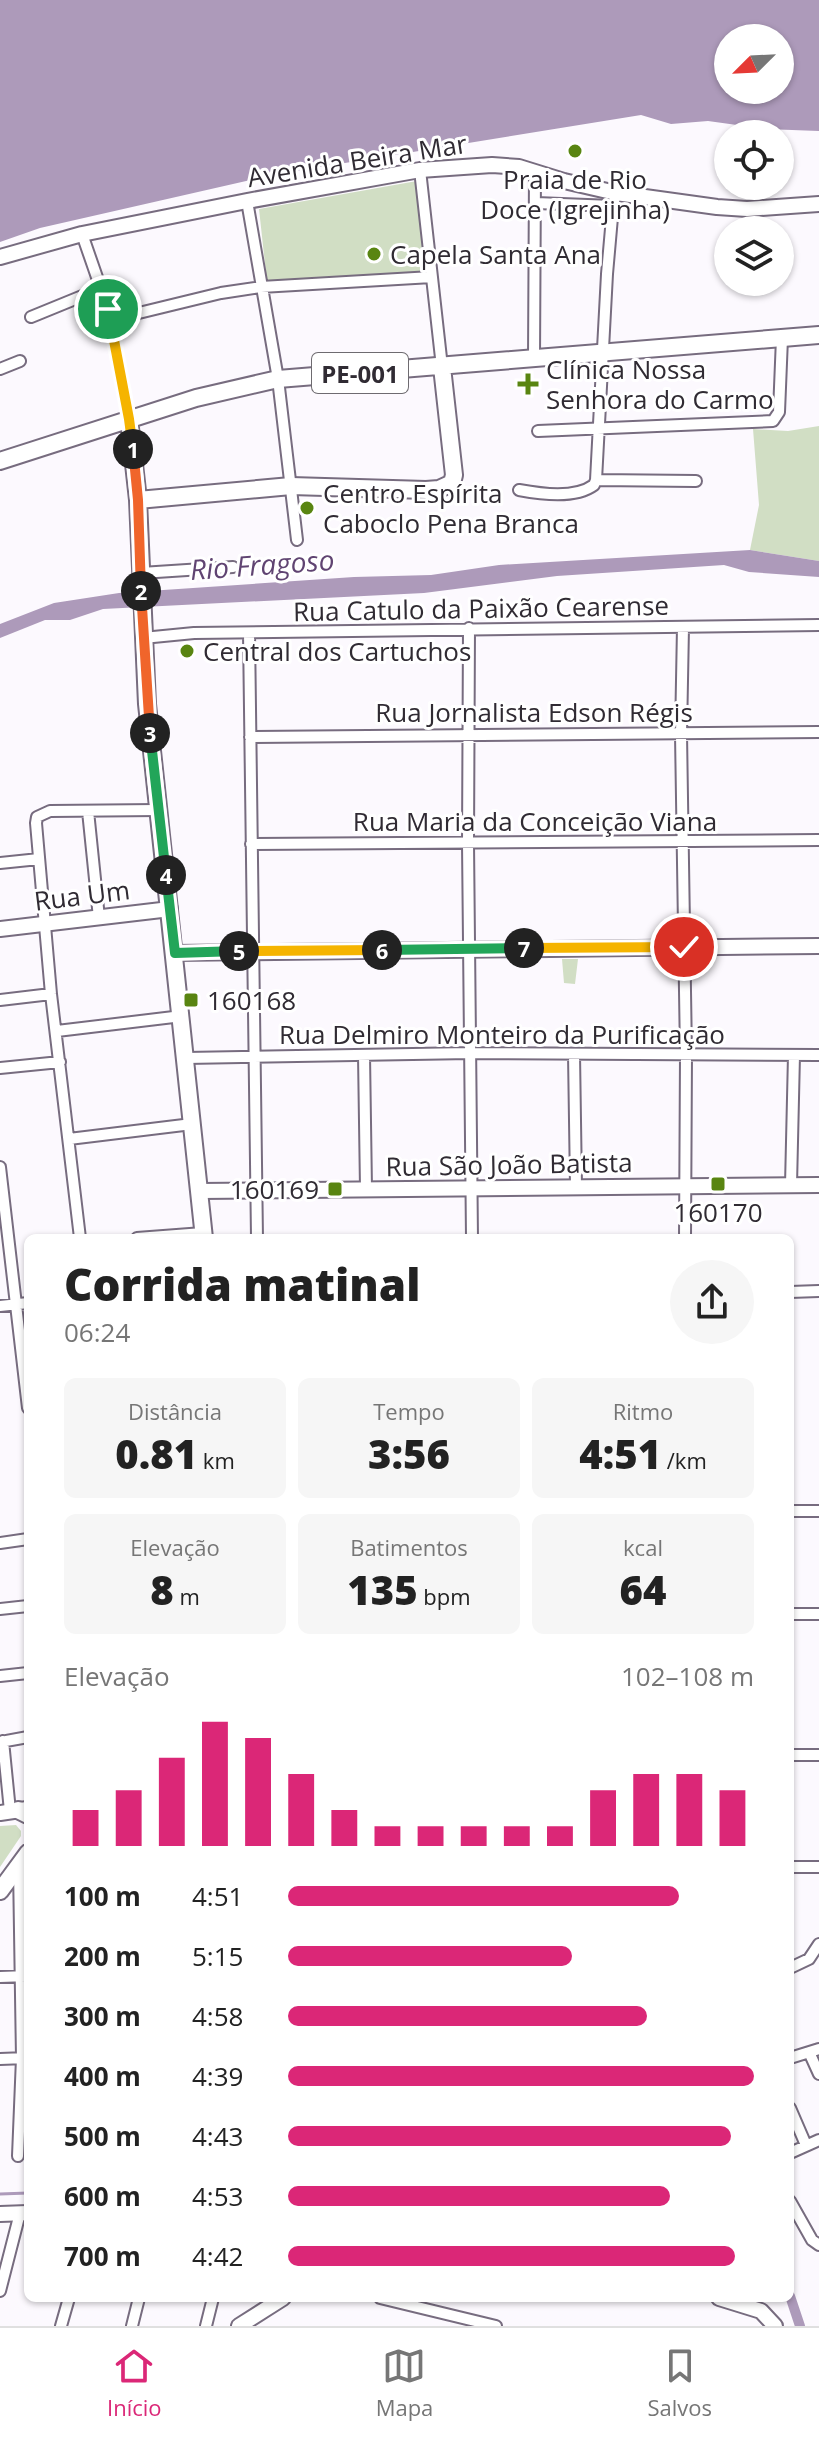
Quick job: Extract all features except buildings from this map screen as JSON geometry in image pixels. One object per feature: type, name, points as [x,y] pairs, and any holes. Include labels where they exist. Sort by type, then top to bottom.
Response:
[{"type":"main road","name":"PE-001","points":[[0,461],[196,398],[278,379],[819,335]]},
{"type":"main road","points":[[138,500],[291,486],[439,489],[452,483],[453,463],[442,367]]},
{"type":"main road","points":[[129,419],[138,500],[143,638],[158,810],[203,1234]]},
{"type":"main road","points":[[0,1891],[24,1863]]},
{"type":"street","name":"Avenida Beira Mar","points":[[0,257],[82,234],[247,201],[420,170],[492,165],[519,167],[614,200],[732,208],[819,204]]},
{"type":"street","points":[[420,170],[442,367]]},
{"type":"street","points":[[534,359],[535,172]]},
{"type":"street","points":[[519,490],[553,493],[583,491],[594,485],[596,480],[614,200],[536,203]]},
{"type":"street","points":[[247,201],[278,379],[297,540]]},
{"type":"street","points":[[82,234],[102,288],[129,419]]},
{"type":"street","points":[[110,320],[221,293],[261,287],[432,277]]},
{"type":"street","points":[[31,317],[102,288]]},
{"type":"street","points":[[538,431],[773,421],[779,412],[782,338]]},
{"type":"street","points":[[0,369],[20,361]]},
{"type":"street","points":[[596,480],[696,481]]},
{"type":"street","points":[[141,577],[233,567]]},
{"type":"street","name":"Rua Catulo da Paixão Cearense","points":[[143,638],[194,633],[819,625]]},
{"type":"street","points":[[683,627],[685,1234]]},
{"type":"street","points":[[469,628],[472,1234]]},
{"type":"street","points":[[249,633],[257,1234]]},
{"type":"street","name":"Rua Jornalista Edson Régis","points":[[250,737],[819,732]]},
{"type":"street","points":[[80,1234],[51,994],[37,817],[50,811],[158,810]]},
{"type":"street","points":[[88,811],[99,918]]},
{"type":"street","name":"Rua Maria da Conceição Viana","points":[[251,844],[819,840]]},
{"type":"street","points":[[0,863],[39,859]]},
{"type":"street","name":"Rua Um","points":[[0,929],[170,909]]},
{"type":"street","points":[[175,953],[819,946]]},
{"type":"street","points":[[0,1000],[51,994]]},
{"type":"street","points":[[57,1031],[182,1016]]},
{"type":"street","name":"Rua Delmiro Monteiro da Purificação","points":[[186,1058],[470,1053],[819,1055]]},
{"type":"street","points":[[574,1054],[576,1187]]},
{"type":"street","points":[[364,1055],[366,1189]]},
{"type":"street","points":[[791,1185],[794,1055]]},
{"type":"street","points":[[0,1068],[60,1062]]},
{"type":"street","points":[[69,1139],[192,1124]]},
{"type":"street","points":[[0,1167],[22,1304],[24,1339]]},
{"type":"street","name":"Rua São João Batista","points":[[200,1191],[819,1185]]},
{"type":"street","points":[[794,1292],[819,1291]]},
{"type":"street","points":[[0,1306],[22,1304]]},
{"type":"street","points":[[794,1511],[819,1511]]},
{"type":"street","points":[[0,1543],[24,1540]]},
{"type":"street","points":[[0,1609],[24,1606]]},
{"type":"street","points":[[794,1614],[819,1614]]},
{"type":"street","points":[[0,1676],[24,1673]]},
{"type":"street","points":[[17,1811],[1,1741],[24,1738]]},
{"type":"street","points":[[794,1755],[819,1755]]},
{"type":"street","points":[[794,1867],[819,1867]]},
{"type":"street","points":[[794,1966],[806,1962],[819,1944]]},
{"type":"street","points":[[0,1977],[24,1976]]},
{"type":"street","points":[[794,2057],[814,2050],[819,2074]]},
{"type":"street","points":[[0,2059],[24,2058]]},
{"type":"street","points":[[18,2156],[24,2092]]},
{"type":"street","points":[[794,2117],[806,2145]]},
{"type":"street","points":[[794,2151],[819,2140]]},
{"type":"street","points":[[794,2208],[812,2240],[819,2245]]},
{"type":"street","points":[[0,2214],[24,2213],[0,2291]]},
{"type":"street","points":[[61,2326],[68,2302]]},
{"type":"street","points":[[132,2326],[138,2302]]},
{"type":"street","points":[[206,2326],[212,2302]]},
{"type":"street","points":[[239,2326],[276,2302]]},
{"type":"street","points":[[397,2302],[496,2326]]},
{"type":"street","points":[[732,2302],[761,2311],[775,2326]]},
{"type":"green space","points":[[417,181],[427,273],[267,282],[259,209]]},
{"type":"green space","points":[[819,426],[819,561],[750,550],[759,505],[753,429],[788,431]]},
{"type":"green space","points":[[562,959],[578,959],[575,984],[564,983]]},
{"type":"green space","points":[[16,1825],[21,1836],[0,1867],[0,1826]]},
{"type":"shaded area","points":[[0,0],[819,0],[819,131],[794,130],[794,120],[714,120],[671,124],[641,115],[277,174],[40,228],[0,242]]},
{"type":"shaded area","points":[[750,550],[819,561],[819,577],[749,572],[724,565],[557,576],[424,593],[103,609],[70,620],[45,620],[0,638],[0,624],[54,603],[119,593],[354,577],[431,575],[499,565]]},
{"type":"waterway","points":[[0,2194],[24,2193]]},
{"type":"waterway","points":[[792,2302],[800,2326]]},
{"type":"place","name":"Praia de Rio Doce (Igrejinha)","points":[[575,151]]},
{"type":"place","name":"Capela Santa Ana","points":[[374,254]]},
{"type":"place","name":"Clínica Nossa Senhora do Carmo","points":[[528,384]]},
{"type":"place","name":"Centro Espírita Caboclo Pena Branca","points":[[307,508]]},
{"type":"place","name":"Central dos Cartuchos","points":[[187,651]]},
{"type":"place","name":"160168","points":[[191,1000]]},
{"type":"place","name":"160170","points":[[718,1184]]},
{"type":"place","name":"160169","points":[[335,1189]]},
{"type":"route","points":[[108,309],[129,419],[138,500],[147,704],[175,953],[684,947]]},
{"type":"water label","name":"Rio Fragoso","points":[[262,564]]}]
